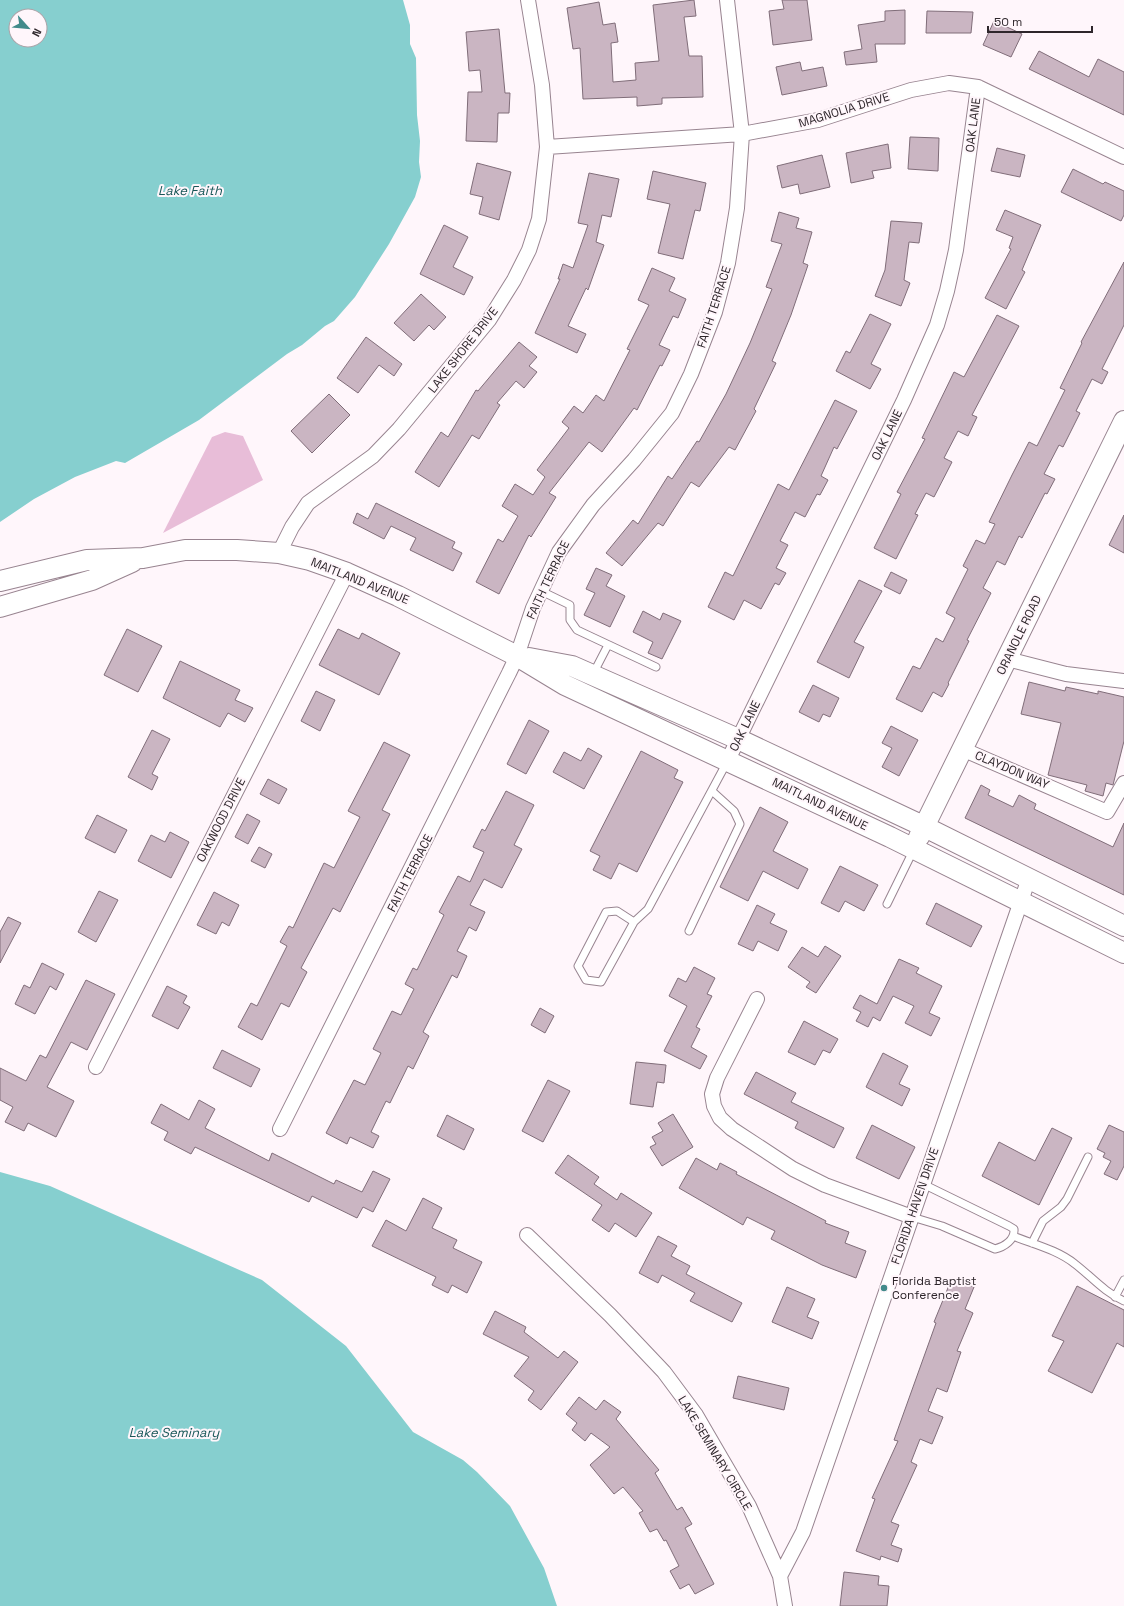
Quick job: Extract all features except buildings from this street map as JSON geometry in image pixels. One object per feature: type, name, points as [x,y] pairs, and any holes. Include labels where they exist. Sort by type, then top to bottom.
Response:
[{"type":"main road","name":"ORANOLE ROAD","points":[[914,849],[923,826],[1124,421]]},
{"type":"main road","name":"MAITLAND AVENUE","points":[[0,581],[87,560],[143,558],[185,550],[237,550],[279,553],[310,560],[398,596],[517,656],[565,685],[728,760],[914,849],[1124,954]]},
{"type":"main road","name":"MAITLAND AVENUE","points":[[0,606],[92,580],[143,558]]},
{"type":"main road","name":"MAITLAND AVENUE","points":[[517,656],[572,666],[738,739],[923,826],[1124,926]]},
{"type":"street","name":"LAKE SHORE DRIVE","points":[[279,553],[292,527],[308,503],[373,456],[399,429],[489,320],[514,280],[529,250],[539,220],[547,147],[542,85],[528,0]]},
{"type":"street","name":"FAITH TERRACE","points":[[280,1129],[470,754],[517,656],[533,608],[559,552],[572,532],[672,413],[691,374],[715,312],[728,263],[737,208],[742,134],[727,0]]},
{"type":"street","name":"MAGNOLIA DRIVE","points":[[547,147],[742,134],[818,120],[911,90],[949,83],[978,87],[1124,157]]},
{"type":"street","name":"OAK LANE","points":[[728,760],[904,400],[937,325],[947,291],[956,250],[978,87]]},
{"type":"street","name":"OAKWOOD DRIVE","points":[[96,1066],[347,574]]},
{"type":"street","points":[[1007,659],[1066,674],[1124,681]]},
{"type":"street","name":"CLAYDON WAY","points":[[962,749],[1107,812],[1124,783]]},
{"type":"street","name":"FLORIDA HAVEN DRIVE","points":[[780,1576],[803,1532],[1029,878]]},
{"type":"street","points":[[757,999],[717,1078],[712,1094],[714,1106],[720,1118],[732,1129],[781,1161],[825,1185],[912,1217]]},
{"type":"street","name":"LAKE SEMINARY CIRCLE","points":[[527,1235],[610,1315],[668,1378],[696,1415],[749,1506],[780,1576],[785,1606]]},
{"type":"lane","points":[[541,590],[570,605],[570,620],[574,627],[656,668]]},
{"type":"lane","points":[[593,675],[608,645]]},
{"type":"lane","points":[[634,922],[617,911],[606,912],[578,966],[586,980],[601,982],[634,922],[648,909],[728,760]]},
{"type":"lane","points":[[689,930],[740,824],[734,811],[712,791]]},
{"type":"lane","points":[[887,904],[914,849]]},
{"type":"lane","points":[[1032,1243],[1043,1221],[1061,1207],[1067,1199],[1088,1157]]},
{"type":"lane","points":[[912,1217],[942,1226],[990,1248],[1002,1247],[1013,1236],[1014,1229],[1009,1226],[923,1184]]},
{"type":"lane","points":[[1013,1236],[1032,1243],[1074,1263],[1102,1289],[1124,1301]]},
{"type":"lane","points":[[1115,1297],[1124,1280]]},
{"type":"shaded area","points":[[225,432],[243,436],[263,480],[163,533],[212,437]]},
{"type":"water","name":"Lake Faith","points":[[0,0],[403,0],[410,25],[410,44],[416,58],[417,115],[420,141],[419,162],[421,177],[415,197],[389,244],[355,297],[334,321],[325,326],[302,345],[287,354],[199,420],[125,463],[116,461],[75,477],[34,499],[0,522]]},
{"type":"water","name":"Lake Seminary","points":[[0,1172],[50,1186],[262,1280],[346,1346],[413,1432],[463,1460],[477,1472],[510,1506],[544,1568],[557,1606],[0,1606]]},
{"type":"place","name":"Florida Baptist Conference","points":[[884,1288]]}]
